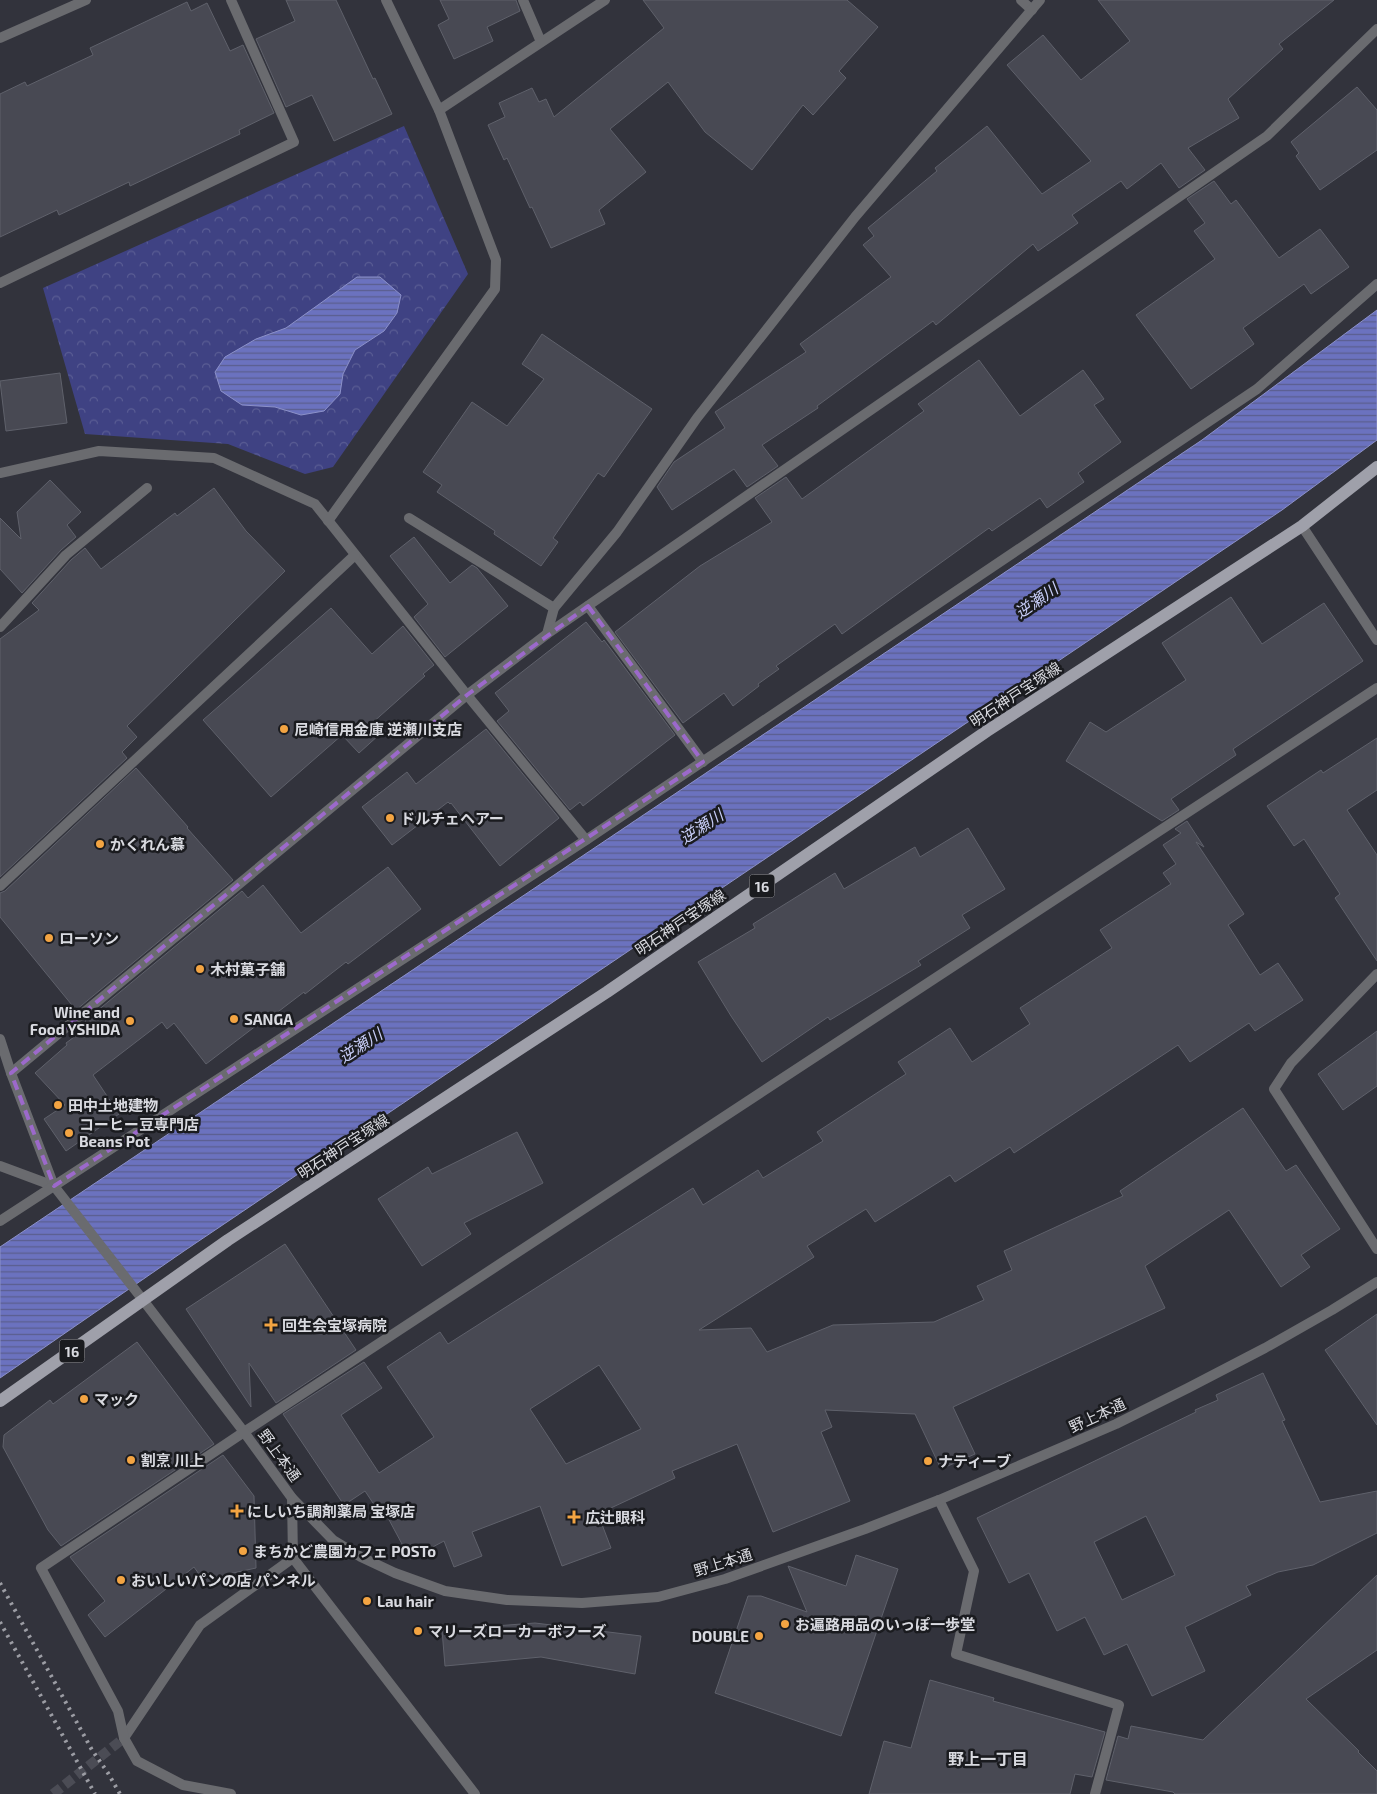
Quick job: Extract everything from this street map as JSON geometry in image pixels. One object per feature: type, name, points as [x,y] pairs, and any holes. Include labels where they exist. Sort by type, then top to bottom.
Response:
[{"type":"main road","name":"明石神戸宝塚線","points":[[0,1401],[228,1240],[607,992],[988,731],[1302,526],[1377,467]]},
{"type":"street","points":[[0,38],[86,0]]},
{"type":"street","points":[[0,283],[294,142],[231,0]]},
{"type":"street","points":[[328,522],[495,289],[496,260],[439,110],[386,0]]},
{"type":"street","points":[[522,0],[541,42]]},
{"type":"street","points":[[439,110],[605,0]]},
{"type":"street","points":[[1021,0],[1032,10]]},
{"type":"street","points":[[547,634],[554,608],[617,532],[697,418],[855,217],[1040,0]]},
{"type":"street","points":[[11,1073],[467,695],[547,634],[1267,136],[1377,28]]},
{"type":"street","points":[[0,1221],[586,840],[1257,389],[1377,284]]},
{"type":"street","points":[[0,473],[99,452],[214,458],[315,504],[467,695],[586,840]]},
{"type":"street","points":[[0,627],[66,555],[147,488]]},
{"type":"street","points":[[409,518],[554,608]]},
{"type":"street","points":[[1302,526],[1377,640]]},
{"type":"street","points":[[0,886],[355,555]]},
{"type":"street","points":[[588,606],[702,762]]},
{"type":"street","points":[[230,1794],[183,1785],[137,1761],[124,1738],[118,1711],[41,1568],[244,1432],[1377,688]]},
{"type":"street","points":[[1377,974],[1291,1063],[1274,1089],[1377,1248]]},
{"type":"street","points":[[0,1039],[54,1186]]},
{"type":"street","points":[[0,1166],[54,1186]]},
{"type":"street","name":"野上本通","points":[[54,1186],[133,1286],[292,1498],[333,1540],[361,1557],[394,1573],[445,1591],[507,1600],[582,1603],[658,1597],[725,1579],[856,1533],[939,1500],[1116,1424],[1273,1343],[1377,1282]]},
{"type":"street","points":[[292,1498],[293,1558],[475,1794]]},
{"type":"street","points":[[939,1500],[974,1571],[956,1654],[1119,1705],[1095,1794]]},
{"type":"street","points":[[124,1738],[200,1625],[293,1558]]},
{"type":"highlighted area","points":[[588,606],[703,762],[54,1186],[11,1073],[467,695]]},
{"type":"green space","points":[[404,126],[468,274],[333,467],[305,474],[228,444],[85,434],[43,288]]},
{"type":"water","points":[[357,277],[380,277],[401,295],[397,313],[384,331],[355,350],[343,374],[340,394],[324,411],[301,415],[275,407],[242,405],[221,391],[215,372],[225,357],[256,339],[286,328]]},
{"type":"water","name":"逆瀬川","points":[[1377,310],[1377,440],[1282,510],[184,1251],[0,1378],[0,1247],[1202,440]]},
{"type":"building","points":[[286,0],[336,0],[373,79],[375,78],[392,114],[334,141],[312,95],[286,107],[256,39],[295,21]]},
{"type":"building","points":[[440,0],[516,0],[520,11],[487,27],[493,41],[454,59],[438,25],[449,19]]},
{"type":"building","points":[[643,0],[847,0],[878,27],[839,71],[846,78],[813,115],[803,105],[752,170],[705,132],[668,82],[610,129],[646,172],[599,210],[605,224],[551,248],[507,158],[504,160],[488,125],[505,117],[499,103],[532,88],[539,102],[546,99],[554,117],[664,28]]},
{"type":"building","points":[[1098,0],[1334,0],[1279,44],[1283,49],[1228,99],[1239,118],[1188,148],[1205,170],[1179,188],[1161,163],[1127,189],[1121,181],[1072,215],[1078,223],[1038,251],[1033,244],[936,325],[933,321],[817,406],[818,408],[762,445],[778,466],[747,487],[734,469],[672,510],[657,487],[674,462],[725,428],[715,412],[806,352],[800,344],[891,277],[863,245],[874,236],[868,228],[937,171],[935,168],[987,126],[1042,194],[1091,161],[1007,65],[1043,35],[1081,80],[1130,41]]},
{"type":"building","points":[[187,2],[191,11],[207,3],[230,51],[243,45],[274,113],[239,130],[240,134],[130,186],[129,182],[59,215],[57,210],[0,237],[0,94],[25,82],[27,86],[93,55],[90,48]]},
{"type":"building","points":[[1357,87],[1377,110],[1377,150],[1320,190],[1296,156],[1299,153],[1291,142]]},
{"type":"building","points":[[1214,181],[1231,204],[1236,200],[1279,258],[1320,229],[1349,267],[1311,294],[1304,284],[1243,328],[1254,344],[1191,389],[1136,315],[1215,259],[1194,231],[1205,223],[1187,199]]},
{"type":"building","points":[[542,334],[652,409],[604,477],[598,473],[553,538],[558,542],[541,566],[494,534],[495,531],[437,492],[442,485],[423,472],[472,402],[507,426],[544,379],[522,364]]},
{"type":"building","points":[[979,360],[1020,416],[1083,370],[1104,399],[1094,405],[1121,442],[1078,473],[1084,482],[1047,508],[1040,498],[992,531],[989,528],[842,634],[835,624],[776,666],[779,669],[733,706],[724,693],[683,723],[615,632],[700,566],[772,522],[755,498],[786,477],[802,499],[924,411],[918,404]]},
{"type":"building","points":[[60,373],[67,423],[6,431],[0,381]]},
{"type":"building","points":[[50,480],[81,512],[67,525],[76,537],[61,550],[22,593],[0,569],[0,518],[21,539],[17,512]]},
{"type":"building","points":[[214,488],[246,531],[285,571],[127,726],[137,737],[122,752],[127,758],[0,877],[0,639],[39,610],[32,603],[71,560],[85,548],[101,569],[175,513],[177,516]]},
{"type":"building","points":[[414,537],[450,583],[472,565],[477,568],[508,606],[445,657],[414,617],[428,604],[390,556]]},
{"type":"building","points":[[1231,597],[1262,644],[1324,603],[1363,661],[1233,749],[1236,755],[1171,799],[1179,810],[1162,821],[1066,761],[1090,722],[1106,732],[1186,680],[1162,643]]},
{"type":"building","points":[[331,608],[372,654],[403,626],[434,665],[423,674],[425,676],[371,724],[380,734],[359,753],[342,735],[271,797],[203,720]]},
{"type":"building","points":[[586,622],[602,642],[604,640],[675,735],[583,806],[580,802],[570,810],[497,721],[509,711],[495,693]]},
{"type":"building","points":[[486,729],[559,818],[500,866],[451,803],[448,802],[392,845],[362,807],[407,772],[416,784]]},
{"type":"building","points":[[1377,738],[1377,790],[1347,810],[1377,855],[1377,961],[1335,898],[1340,894],[1304,839],[1294,846],[1267,806],[1321,770],[1323,773]]},
{"type":"building","points":[[136,768],[233,880],[76,1010],[0,917],[0,893],[5,891]]},
{"type":"building","points":[[1187,821],[1204,847],[1196,842],[1244,914],[1228,925],[1260,975],[1278,963],[1303,1000],[1255,1031],[1249,1023],[1190,1062],[1178,1045],[1014,1153],[1010,1147],[955,1182],[950,1175],[875,1222],[866,1209],[807,1246],[814,1257],[699,1330],[751,1328],[767,1352],[833,1325],[934,1322],[984,1300],[977,1286],[1012,1270],[1004,1251],[1123,1196],[1120,1191],[1243,1108],[1286,1171],[1296,1165],[1340,1229],[1301,1255],[1310,1267],[1281,1287],[1229,1210],[1145,1266],[1165,1308],[953,1407],[975,1454],[941,1469],[915,1414],[825,1410],[832,1427],[821,1432],[850,1501],[773,1532],[737,1444],[672,1471],[675,1478],[598,1514],[611,1548],[562,1566],[540,1506],[472,1532],[482,1556],[454,1567],[444,1541],[410,1559],[387,1516],[383,1518],[365,1491],[344,1505],[283,1414],[364,1362],[382,1388],[341,1415],[379,1473],[434,1437],[387,1367],[440,1332],[448,1344],[693,1188],[703,1205],[758,1170],[763,1178],[823,1141],[817,1132],[906,1074],[898,1062],[950,1028],[972,1062],[1030,1024],[1020,1008],[1112,948],[1100,930],[1171,884],[1163,873],[1176,864],[1163,845],[1181,833],[1175,829]],"holes":[[[599,1365],[641,1429],[566,1464],[530,1409]]]},
{"type":"building","points":[[968,828],[1005,889],[962,915],[970,928],[918,961],[921,965],[830,1020],[828,1017],[762,1062],[698,962],[755,928],[753,924],[835,873],[844,889],[915,847],[920,857]]},
{"type":"building","points":[[388,867],[421,909],[348,964],[346,962],[305,994],[304,992],[262,1024],[261,1022],[206,1064],[174,1023],[167,1029],[162,1022],[93,1075],[119,1114],[66,1151],[44,1119],[65,1105],[35,1073],[67,1045],[66,1043],[89,1026],[85,1021],[242,891],[248,898],[263,885],[301,933]]},
{"type":"building","points":[[1377,1031],[1377,1086],[1343,1110],[1318,1074]]},
{"type":"building","points":[[517,1132],[543,1183],[464,1223],[471,1234],[422,1266],[378,1199],[428,1167],[432,1174]]},
{"type":"building","points":[[285,1244],[356,1350],[276,1403],[249,1363],[251,1407],[186,1309]]},
{"type":"building","points":[[1377,1314],[1377,1425],[1325,1350]]},
{"type":"building","points":[[137,1342],[214,1444],[61,1546],[48,1530],[3,1447],[4,1435],[50,1400],[53,1404]]},
{"type":"building","points":[[1263,1373],[1285,1420],[1282,1421],[1320,1502],[1377,1491],[1377,1533],[1313,1565],[1278,1572],[1246,1586],[1251,1595],[1185,1627],[1205,1671],[1152,1696],[1127,1644],[1104,1655],[1085,1617],[1057,1631],[1029,1573],[1009,1583],[977,1518],[1196,1412],[1195,1410],[1218,1400],[1216,1395]],"holes":[[[1146,1516],[1175,1575],[1122,1600],[1094,1542]]]},
{"type":"building","points":[[223,1455],[254,1496],[256,1568],[224,1575],[208,1587],[194,1567],[105,1637],[88,1615],[105,1601],[70,1557]]},
{"type":"building","points":[[856,1555],[898,1569],[841,1736],[715,1693],[748,1596],[761,1596],[807,1612],[788,1566],[846,1586]]},
{"type":"building","points":[[1377,1575],[1377,1650],[1306,1699],[1377,1771],[1377,1794],[1175,1794],[1173,1792],[1106,1780],[1118,1736],[1128,1739],[1131,1726],[1203,1740]]},
{"type":"building","points":[[535,1623],[641,1636],[635,1674],[541,1657],[445,1666],[442,1630]]},
{"type":"building","points":[[930,1680],[994,1698],[993,1701],[1105,1732],[1092,1777],[1075,1774],[1070,1794],[869,1794],[884,1741],[911,1748]]},
{"type":"tunnel","points":[[53,1794],[124,1738]]},
{"type":"railway","points":[[0,1583],[92,1750],[120,1794]]},
{"type":"railway","points":[[0,1622],[95,1794]]},
{"type":"place","name":"尼崎信用金庫 逆瀬川支店","points":[[284,729]]},
{"type":"place","name":"ドルチェヘアー","points":[[390,818]]},
{"type":"place","name":"かくれん慕","points":[[100,844]]},
{"type":"place","name":"ローソン","points":[[49,938]]},
{"type":"place","name":"木村菓子舗","points":[[200,969]]},
{"type":"place","name":"SANGA","points":[[234,1019]]},
{"type":"place","name":"Wine and Food YSHIDA","points":[[130,1021]]},
{"type":"place","name":"田中土地建物","points":[[58,1105]]},
{"type":"place","name":"コーヒー豆専門店 Beans Pot","points":[[69,1133]]},
{"type":"place","name":"回生会宝塚病院","points":[[271,1325]]},
{"type":"place","name":"マック","points":[[84,1399]]},
{"type":"place","name":"割烹 川上","points":[[131,1460]]},
{"type":"place","name":"ナティーブ","points":[[928,1461]]},
{"type":"place","name":"にしいち調剤薬局 宝塚店","points":[[237,1511]]},
{"type":"place","name":"広辻眼科","points":[[574,1517]]},
{"type":"place","name":"まちかど農園カフェ POSTo","points":[[243,1551]]},
{"type":"place","name":"おいしいパンの店 パンネル","points":[[121,1580]]},
{"type":"place","name":"Lau hair","points":[[367,1601]]},
{"type":"place","name":"お遍路用品のいっぽ一歩堂","points":[[785,1624]]},
{"type":"place","name":"マリーズローカーボフーズ","points":[[418,1631]]},
{"type":"place","name":"DOUBLE","points":[[759,1636]]},
{"type":"district","name":"野上一丁目","points":[[988,1758]]}]
